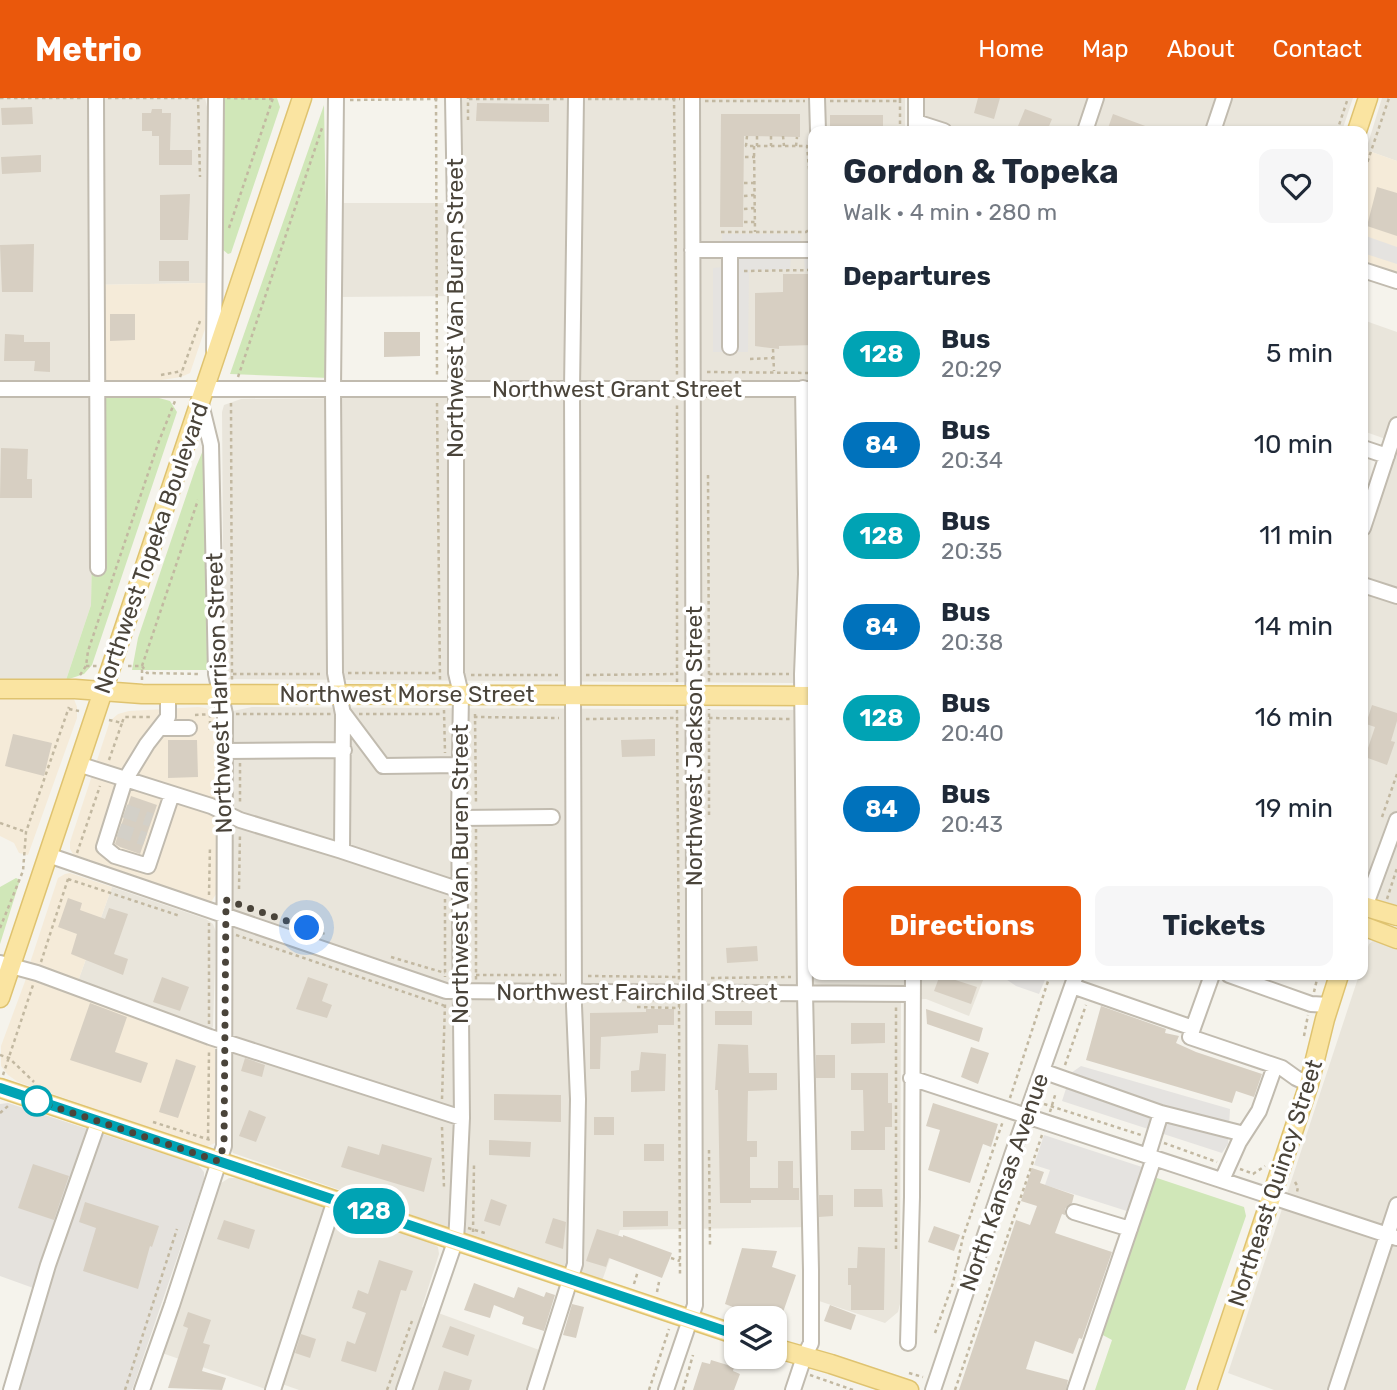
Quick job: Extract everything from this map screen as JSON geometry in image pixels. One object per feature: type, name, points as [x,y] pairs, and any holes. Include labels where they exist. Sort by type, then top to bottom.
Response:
[{"type":"main road","name":"Northwest Topeka Boulevard","points":[[0,998],[6,964],[48,855],[302,98]]},
{"type":"main road","points":[[1359,126],[1368,98]]},
{"type":"main road","name":"Northwest Morse Street","points":[[0,689],[75,689],[142,694],[808,696]]},
{"type":"main road","points":[[1368,909],[1397,916]]},
{"type":"main road","points":[[1368,928],[1397,939]]},
{"type":"main road","points":[[1320,1004],[1327,980]]},
{"type":"main road","points":[[1320,1004],[1336,980]]},
{"type":"main road","name":"Northeast Quincy Street","points":[[1207,1390],[1310,1084],[1316,1058],[1315,1018],[1320,1004]]},
{"type":"main road","points":[[2,1082],[99,1121],[221,1153],[335,1200],[457,1232],[570,1279],[724,1331]]},
{"type":"main road","points":[[787,1352],[909,1390]]},
{"type":"street","points":[[96,98],[98,568]]},
{"type":"street","points":[[214,363],[216,98]]},
{"type":"street","name":"Northwest Van Buren Street","points":[[404,1390],[457,1232],[462,1118],[461,1006],[453,991],[461,974],[459,818],[453,765],[460,716],[452,694],[456,673],[456,266],[453,98]]},
{"type":"street","name":"Northwest Jackson Street","points":[[666,1390],[695,1305],[692,98]]},
{"type":"street","points":[[916,98],[916,126]]},
{"type":"street","points":[[1087,126],[1096,98]]},
{"type":"street","points":[[1215,126],[1224,98]]},
{"type":"street","points":[[535,1390],[575,1264],[578,1113],[574,992],[572,389],[576,99]]},
{"type":"street","points":[[817,99],[818,126]]},
{"type":"street","points":[[336,101],[333,389],[335,673],[343,713],[342,851]]},
{"type":"street","points":[[692,250],[808,250]]},
{"type":"street","points":[[730,250],[730,347]]},
{"type":"street","points":[[1368,272],[1397,281]]},
{"type":"street","points":[[793,1390],[811,1343],[804,993],[803,719],[808,696],[808,388]]},
{"type":"street","name":"Northwest Grant Street","points":[[0,389],[177,390],[203,397],[333,389],[808,388]]},
{"type":"street","name":"Northwest Harrison Street","points":[[142,1390],[221,1153],[226,900],[225,751],[217,714],[220,694],[216,674],[211,445],[203,397]]},
{"type":"street","points":[[1368,513],[1397,425]]},
{"type":"street","points":[[1368,450],[1387,456]]},
{"type":"street","points":[[1368,587],[1397,596]]},
{"type":"street","points":[[148,866],[115,856],[104,847],[121,810],[125,780],[147,744],[165,722],[167,694]]},
{"type":"street","points":[[343,713],[383,766],[453,765]]},
{"type":"street","points":[[165,722],[189,728]]},
{"type":"street","points":[[225,751],[344,750]]},
{"type":"street","points":[[78,764],[460,890]]},
{"type":"street","points":[[142,887],[148,866],[150,841],[172,794]]},
{"type":"street","points":[[459,818],[552,817]]},
{"type":"street","points":[[1368,897],[1397,820]]},
{"type":"street","name":"Northwest Fairchild Street","points":[[48,855],[142,887],[209,918],[225,916],[453,991],[913,993]]},
{"type":"street","points":[[6,964],[209,1038],[462,1118]]},
{"type":"street","points":[[908,1343],[913,980]]},
{"type":"street","points":[[1074,980],[1090,993],[1193,1028]]},
{"type":"street","name":"North Kansas Avenue","points":[[933,1390],[1074,980]]},
{"type":"street","points":[[1210,980],[1190,1038],[1275,1066],[1310,1084]]},
{"type":"street","points":[[1245,980],[1320,1004]]},
{"type":"street","points":[[1222,1180],[1226,1165],[1259,1111],[1275,1066]]},
{"type":"street","points":[[1042,1071],[1161,1113],[1244,1134]]},
{"type":"street","points":[[911,1078],[1007,1109],[1029,1108],[1047,1122],[1392,1236]]},
{"type":"street","points":[[1075,1390],[1130,1229],[1161,1113]]},
{"type":"street","points":[[11,1390],[48,1265],[99,1121]]},
{"type":"street","points":[[273,1390],[335,1200]]},
{"type":"street","points":[[1336,1390],[1392,1236],[1397,1205]]},
{"type":"street","points":[[1074,1212],[1130,1229]]},
{"type":"path","points":[[199,98],[200,177]]},
{"type":"path","points":[[436,98],[438,673],[452,694],[444,714],[453,765]]},
{"type":"path","points":[[336,101],[436,98],[692,98]]},
{"type":"path","points":[[1339,126],[1348,98]]},
{"type":"path","points":[[1368,160],[1389,98]]},
{"type":"path","points":[[0,99],[273,99],[228,231]]},
{"type":"path","points":[[705,113],[705,100],[900,99],[900,126]]},
{"type":"path","points":[[747,136],[746,146],[807,146],[808,157]]},
{"type":"path","points":[[755,232],[755,156],[758,136]]},
{"type":"path","points":[[771,136],[771,146]]},
{"type":"path","points":[[783,136],[784,146]]},
{"type":"path","points":[[796,146],[797,137]]},
{"type":"path","points":[[745,156],[755,156]]},
{"type":"path","points":[[744,183],[755,183]]},
{"type":"path","points":[[744,195],[755,195]]},
{"type":"path","points":[[744,209],[755,208]]},
{"type":"path","points":[[744,222],[755,222]]},
{"type":"path","points":[[721,232],[808,230]]},
{"type":"path","points":[[730,271],[808,270]]},
{"type":"path","points":[[0,928],[23,871],[26,832],[75,689],[86,666],[88,651],[159,442],[174,406],[201,318]]},
{"type":"path","points":[[774,349],[774,388]]},
{"type":"path","points":[[750,359],[774,358]]},
{"type":"path","points":[[693,372],[808,373]]},
{"type":"path","points":[[142,694],[142,666],[198,499]]},
{"type":"path","points":[[69,709],[122,723]]},
{"type":"path","points":[[2,1082],[124,717],[165,722],[217,714],[343,713],[575,719],[803,719]]},
{"type":"path","points":[[210,738],[217,714]]},
{"type":"path","points":[[0,823],[26,832]]},
{"type":"path","points":[[208,1140],[210,844]]},
{"type":"path","points":[[68,879],[184,917]]},
{"type":"path","points":[[444,1193],[442,1111],[445,1006],[453,991],[445,973],[445,885]]},
{"type":"path","points":[[209,895],[226,900]]},
{"type":"path","points":[[209,918],[225,932],[445,1006],[461,1006]]},
{"type":"path","points":[[284,920],[331,936]]},
{"type":"path","points":[[391,957],[445,973],[574,975],[695,992]]},
{"type":"path","points":[[626,1007],[695,992],[808,977]]},
{"type":"path","points":[[896,1260],[897,980]]},
{"type":"path","points":[[935,1333],[953,1283],[963,1237],[1048,980]]},
{"type":"path","points":[[1302,1046],[1320,1004],[1318,980]]},
{"type":"path","points":[[955,1390],[1090,993]]},
{"type":"path","points":[[0,1055],[9,1058],[31,1081],[44,1086]]},
{"type":"path","points":[[1029,1108],[1052,1106],[1254,1174]]},
{"type":"path","points":[[146,1120],[208,1140],[221,1153]]},
{"type":"path","points":[[1248,1189],[1254,1174],[1265,1168],[1269,1156]]},
{"type":"path","points":[[125,1390],[177,1229]]},
{"type":"path","points":[[457,1232],[499,1238]]},
{"type":"path","points":[[671,1258],[680,1261]]},
{"type":"path","points":[[387,1390],[413,1319]]},
{"type":"path","points":[[649,1390],[669,1329]]},
{"type":"path","points":[[683,1390],[694,1352]]},
{"type":"shaded area","points":[[0,98],[205,98],[207,107],[206,283],[89,285],[95,397],[91,605],[66,680],[0,680]]},
{"type":"shaded area","points":[[462,98],[905,98],[905,126],[808,126],[808,553],[798,553],[797,683],[226,679],[224,405],[241,399],[459,397],[460,296],[339,297],[341,203],[460,203]]},
{"type":"shaded area","points":[[921,98],[1353,98],[1344,126],[921,126]]},
{"type":"shaded area","points":[[1382,98],[1397,98],[1397,161],[1368,151]]},
{"type":"shaded area","points":[[1368,151],[1397,161],[1397,275],[1368,266]]},
{"type":"shaded area","points":[[722,234],[800,234],[801,243],[808,244],[808,269],[805,269],[804,259],[791,259],[790,269],[749,270],[748,352],[713,352],[713,268],[723,267]]},
{"type":"shaded area","points":[[1368,237],[1397,247],[1397,264],[1368,255]]},
{"type":"shaded area","points":[[206,283],[205,329],[190,373],[148,382],[90,383],[89,285]]},
{"type":"shaded area","points":[[1368,322],[1397,332],[1397,443],[1368,433]]},
{"type":"shaded area","points":[[1397,447],[1397,910],[1368,900],[1368,531]]},
{"type":"shaded area","points":[[0,696],[64,697],[74,699],[77,707],[77,718],[28,855],[19,853],[14,843],[0,836]]},
{"type":"shaded area","points":[[198,707],[212,712],[217,725],[216,894],[211,902],[204,903],[89,863],[73,854],[70,849],[110,721],[118,714],[129,711]]},
{"type":"shaded area","points":[[252,707],[808,710],[808,980],[983,980],[969,1016],[926,999],[901,1000],[898,1312],[885,1323],[813,1299],[812,1227],[620,1230],[602,1281],[233,1153],[230,1148],[233,711]]},
{"type":"shaded area","points":[[70,873],[112,887],[77,984],[29,966],[58,878]]},
{"type":"shaded area","points":[[112,887],[206,919],[213,924],[216,932],[213,1027],[208,1031],[77,984]]},
{"type":"shaded area","points":[[1375,939],[1397,944],[1397,1390],[1274,1390],[1228,1373],[1357,980],[1368,980],[1369,944]]},
{"type":"shaded area","points":[[27,976],[215,1044],[215,1143],[206,1147],[18,1082],[8,1075],[1,1066],[1,1046]]},
{"type":"shaded area","points":[[1007,980],[1045,980],[1039,994]]},
{"type":"shaded area","points":[[1081,1066],[1230,1109],[1228,1144],[1222,1153],[1062,1101],[1071,1073]]},
{"type":"shaded area","points":[[8,1103],[198,1165],[204,1172],[204,1179],[132,1390],[3,1390],[36,1289],[0,1276],[0,1104]]},
{"type":"shaded area","points":[[1044,1135],[1145,1168],[1130,1212],[1045,1185],[1050,1170],[1034,1165]]},
{"type":"shaded area","points":[[229,1178],[239,1178],[438,1247],[439,1254],[422,1307],[542,1351],[529,1390],[299,1390],[279,1383],[268,1390],[162,1353],[218,1185]]},
{"type":"green space","points":[[222,98],[277,98],[280,107],[231,253],[228,254],[222,249]]},
{"type":"green space","points":[[324,105],[329,378],[230,374]]},
{"type":"green space","points":[[95,397],[159,398],[170,401],[177,412],[92,665],[84,674],[66,680],[91,605]]},
{"type":"green space","points":[[206,443],[207,670],[132,670],[138,638]]},
{"type":"green space","points":[[16,878],[20,880],[0,944],[0,887]]},
{"type":"green space","points":[[1154,1177],[1244,1207],[1246,1216],[1185,1390],[1095,1390],[1112,1340],[1099,1333]]},
{"type":"building","points":[[978,98],[1000,98],[994,119],[974,113]]},
{"type":"building","points":[[477,103],[549,104],[549,122],[476,121]]},
{"type":"building","points":[[32,107],[33,124],[2,125],[1,108]]},
{"type":"building","points":[[152,109],[171,113],[170,150],[192,150],[192,165],[159,165],[159,136],[152,136],[152,131],[142,131],[142,113],[151,113]]},
{"type":"building","points":[[1025,109],[1052,119],[1049,126],[1018,126]]},
{"type":"building","points":[[721,114],[800,114],[800,137],[744,136],[743,227],[720,227]]},
{"type":"building","points":[[1113,114],[1145,126],[1109,126]]},
{"type":"building","points":[[830,115],[883,115],[883,126],[830,126]]},
{"type":"building","points":[[41,155],[41,172],[2,174],[1,157]]},
{"type":"building","points":[[1377,187],[1397,193],[1397,236],[1368,226]]},
{"type":"building","points":[[190,194],[188,240],[160,240],[160,195]]},
{"type":"building","points":[[34,244],[33,292],[2,292],[0,245]]},
{"type":"building","points":[[159,261],[189,261],[189,281],[159,281]]},
{"type":"building","points":[[783,274],[808,274],[808,345],[779,346],[779,349],[755,346],[755,293],[783,292]]},
{"type":"building","points":[[110,314],[135,314],[135,340],[110,341]]},
{"type":"building","points":[[384,332],[420,332],[420,356],[384,357]]},
{"type":"building","points":[[5,334],[24,335],[24,342],[50,342],[50,372],[34,371],[35,361],[4,361]]},
{"type":"building","points":[[1,448],[28,449],[27,479],[32,479],[32,498],[0,498]]},
{"type":"building","points":[[1372,705],[1397,713],[1391,741],[1395,742],[1387,765],[1368,758],[1368,748],[1375,727],[1368,725]]},
{"type":"building","points":[[13,734],[52,743],[44,776],[5,766]]},
{"type":"building","points":[[655,739],[655,756],[622,757],[621,740]]},
{"type":"building","points":[[168,740],[197,740],[198,777],[168,778]]},
{"type":"building","points":[[131,796],[157,805],[140,854],[115,844]]},
{"type":"building","points":[[68,898],[82,903],[80,910],[105,919],[109,908],[128,914],[114,954],[128,959],[123,975],[71,954],[77,934],[58,927]]},
{"type":"building","points":[[757,946],[758,961],[727,963],[726,948]]},
{"type":"building","points":[[162,977],[189,987],[180,1011],[153,1002]]},
{"type":"building","points":[[308,977],[328,984],[322,1001],[332,1005],[327,1018],[296,1009]]},
{"type":"building","points":[[938,980],[955,980],[977,987],[971,1004],[934,991]]},
{"type":"building","points":[[90,1003],[127,1017],[115,1052],[148,1063],[141,1083],[70,1060]]},
{"type":"building","points":[[1101,1006],[1166,1029],[1165,1033],[1179,1036],[1176,1043],[1196,1052],[1262,1074],[1254,1097],[1236,1091],[1232,1103],[1086,1060]]},
{"type":"building","points":[[646,1009],[674,1009],[674,1025],[658,1025],[658,1033],[601,1037],[600,1069],[590,1069],[590,1013],[646,1012]]},
{"type":"building","points":[[926,1009],[983,1028],[979,1042],[927,1024]]},
{"type":"building","points":[[715,1011],[752,1011],[752,1025],[715,1025]]},
{"type":"building","points":[[851,1023],[885,1023],[885,1043],[851,1044]]},
{"type":"building","points":[[718,1044],[748,1045],[749,1073],[777,1073],[777,1090],[748,1091],[747,1141],[757,1141],[757,1157],[750,1157],[750,1188],[778,1188],[778,1161],[793,1161],[793,1188],[799,1188],[799,1200],[720,1203],[718,1090],[715,1090]]},
{"type":"building","points":[[971,1047],[989,1053],[978,1084],[961,1077]]},
{"type":"building","points":[[641,1052],[666,1054],[665,1091],[631,1092],[631,1071],[639,1070]]},
{"type":"building","points":[[816,1055],[835,1055],[835,1078],[816,1078]]},
{"type":"building","points":[[245,1058],[265,1065],[262,1077],[241,1071]]},
{"type":"building","points":[[176,1059],[196,1066],[178,1118],[159,1112]]},
{"type":"building","points":[[851,1073],[888,1073],[888,1103],[892,1103],[892,1127],[885,1127],[885,1150],[851,1150],[851,1131],[864,1131],[863,1090],[851,1090]]},
{"type":"building","points":[[494,1094],[561,1095],[561,1122],[494,1120]]},
{"type":"building","points":[[933,1103],[998,1124],[991,1147],[983,1144],[970,1183],[928,1170],[940,1130],[926,1126]]},
{"type":"building","points":[[249,1110],[266,1117],[256,1142],[239,1136]]},
{"type":"building","points":[[594,1117],[614,1117],[614,1135],[594,1135]]},
{"type":"building","points":[[489,1140],[531,1142],[530,1157],[489,1155]]},
{"type":"building","points":[[382,1144],[432,1158],[424,1192],[341,1167],[348,1146],[379,1155]]},
{"type":"building","points":[[644,1144],[664,1144],[664,1161],[644,1161]]},
{"type":"building","points":[[33,1164],[69,1176],[54,1220],[18,1208]]},
{"type":"building","points":[[1032,1168],[1044,1172],[1040,1183],[1074,1195],[1072,1203],[1065,1209],[1065,1215],[1062,1214],[1055,1233],[1112,1252],[1082,1339],[1079,1338],[1073,1354],[1035,1341],[1026,1369],[1068,1380],[1066,1390],[959,1390],[1016,1220],[1030,1225],[1037,1206],[1021,1201]]},
{"type":"building","points":[[854,1189],[882,1189],[883,1207],[854,1207]]},
{"type":"building","points":[[819,1195],[833,1195],[833,1216],[819,1217]]},
{"type":"building","points":[[491,1199],[507,1205],[500,1226],[484,1221]]},
{"type":"building","points":[[85,1202],[159,1226],[152,1247],[150,1246],[138,1289],[83,1271],[96,1228],[79,1222]]},
{"type":"building","points":[[623,1211],[668,1211],[668,1226],[623,1227]]},
{"type":"building","points":[[553,1218],[566,1222],[563,1249],[545,1243]]},
{"type":"building","points":[[224,1220],[255,1230],[249,1249],[217,1239]]},
{"type":"building","points":[[934,1226],[960,1235],[954,1251],[928,1242]]},
{"type":"building","points":[[597,1229],[623,1235],[672,1253],[662,1278],[609,1258],[606,1267],[586,1261]]},
{"type":"building","points":[[858,1247],[885,1248],[884,1310],[851,1310],[848,1268],[857,1268]]},
{"type":"building","points":[[742,1248],[777,1251],[772,1267],[796,1275],[785,1306],[725,1304]]},
{"type":"building","points":[[379,1260],[413,1271],[406,1291],[401,1290],[376,1372],[341,1361],[347,1341],[355,1344],[366,1313],[352,1308],[358,1290],[368,1294]]},
{"type":"building","points":[[474,1283],[514,1298],[518,1287],[544,1297],[546,1292],[555,1295],[544,1331],[522,1324],[524,1317],[494,1305],[490,1318],[464,1310]]},
{"type":"building","points":[[572,1304],[584,1307],[576,1338],[563,1335]]},
{"type":"building","points":[[830,1305],[856,1315],[851,1330],[824,1321]]},
{"type":"building","points":[[188,1312],[211,1320],[203,1343],[210,1345],[202,1371],[226,1378],[222,1390],[168,1388],[188,1328],[183,1326]]},
{"type":"building","points":[[450,1326],[475,1335],[468,1356],[442,1347]]},
{"type":"building","points":[[301,1334],[316,1339],[310,1358],[295,1353]]},
{"type":"building","points":[[711,1360],[724,1364],[724,1369],[734,1369],[740,1374],[734,1390],[693,1390],[702,1362],[710,1364]]},
{"type":"building","points":[[444,1371],[472,1380],[469,1390],[438,1390]]},
{"type":"tunnel","points":[[125,811],[151,820]]},
{"type":"tunnel","points":[[119,830],[145,839]]},
{"type":"bus line","name":"128","points":[[0,1088],[724,1331]]},
{"type":"route","points":[[37,1101],[218,1161],[224,1146],[226,900],[307,928]]}]
